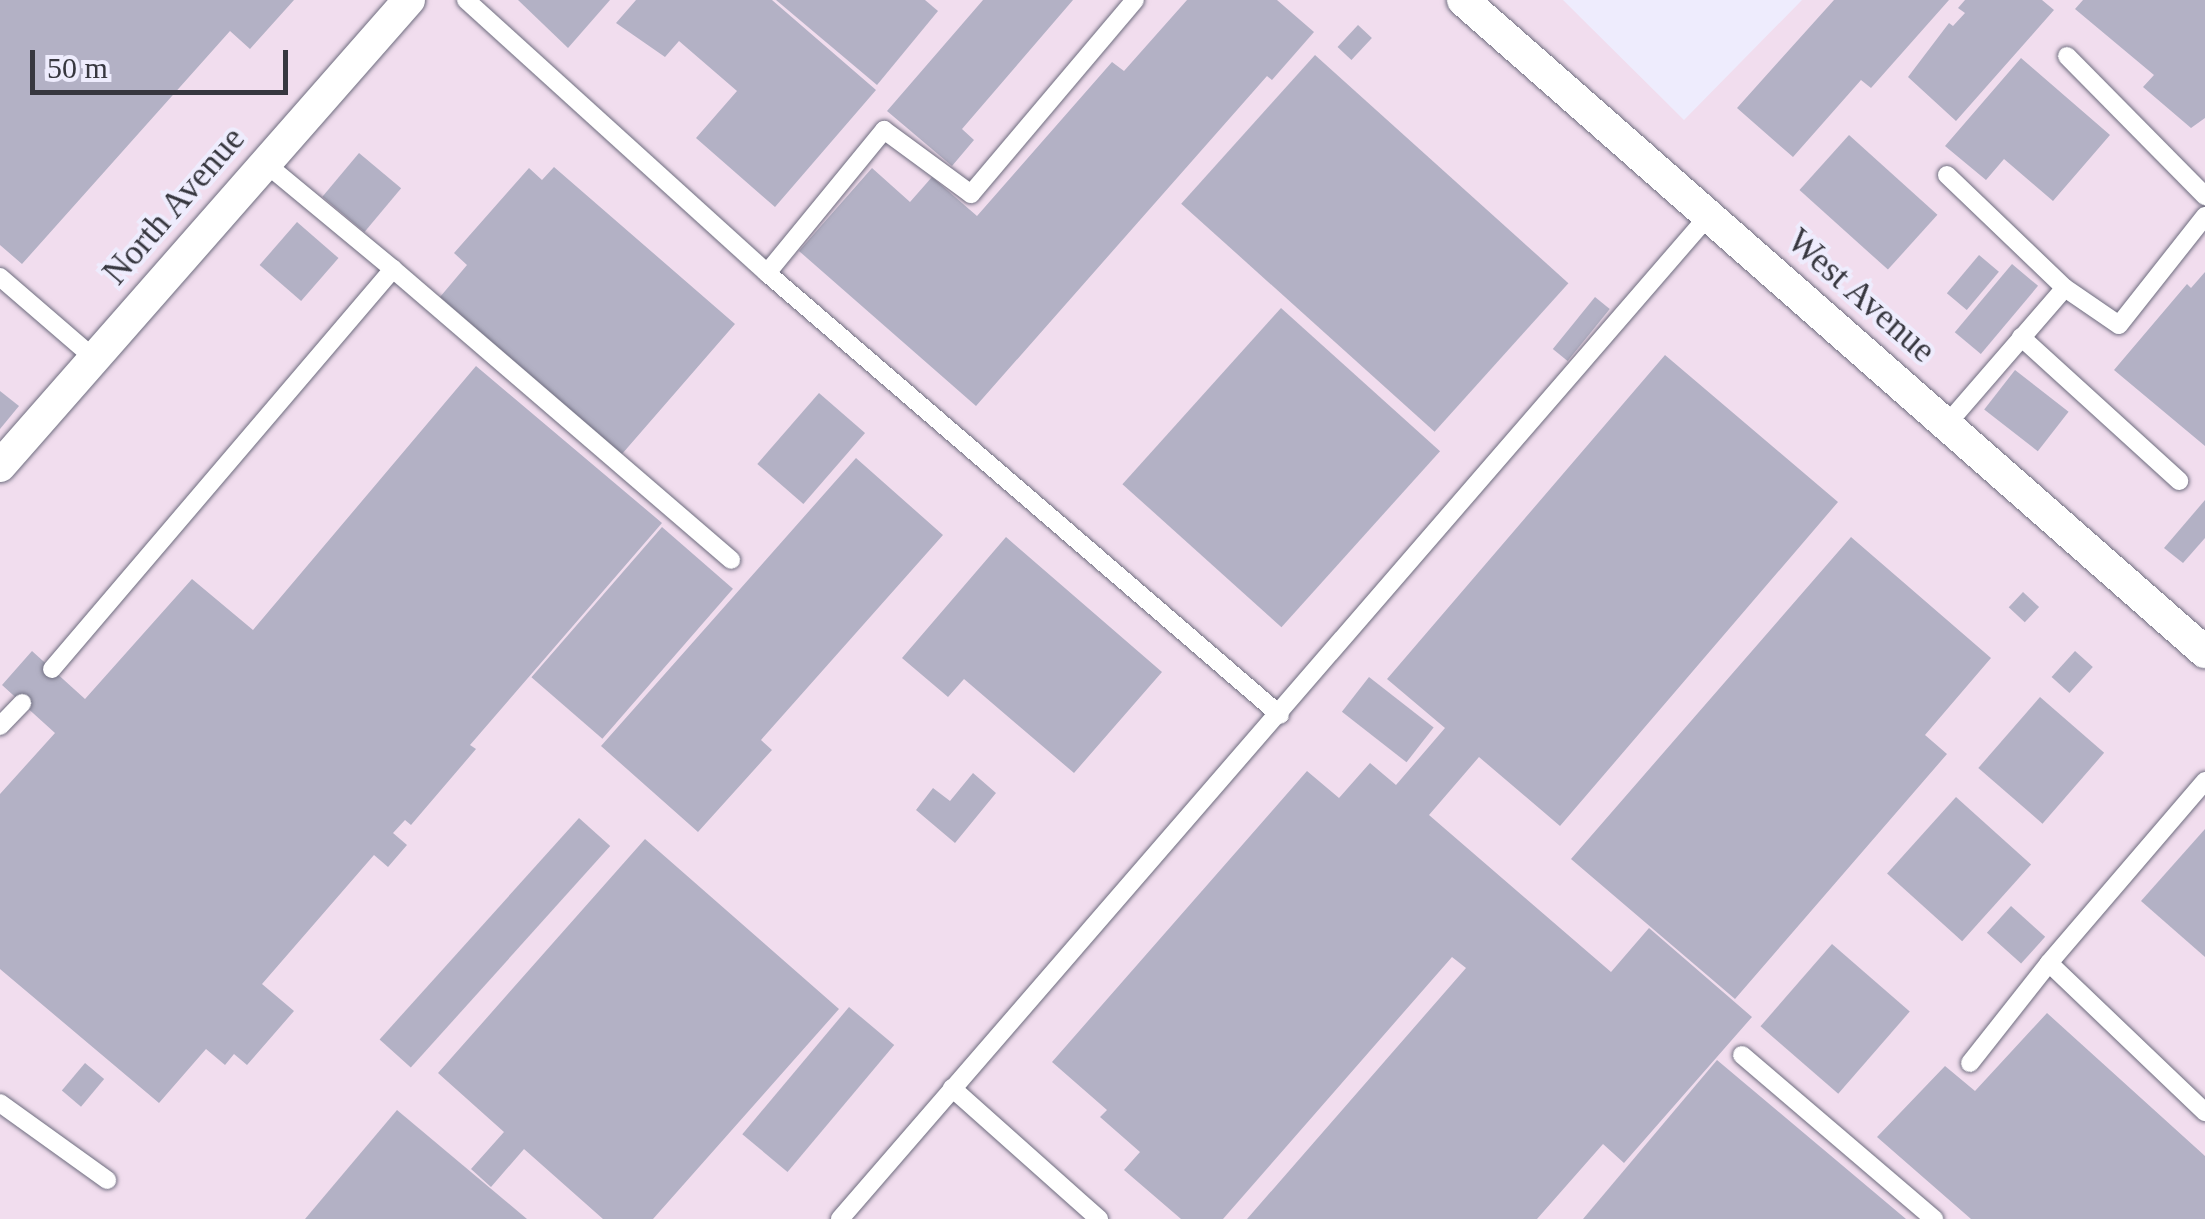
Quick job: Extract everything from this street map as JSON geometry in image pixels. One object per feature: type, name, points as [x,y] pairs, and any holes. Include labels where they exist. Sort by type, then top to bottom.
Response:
[{"type":"street","name":"North Avenue","points":[[0,466],[409,0]]},
{"type":"street","name":"West Avenue","points":[[1463,0],[2205,652]]},
{"type":"lane","points":[[466,0],[767,273],[1280,715]]},
{"type":"lane","points":[[767,273],[884,130],[971,194],[1134,0]]},
{"type":"lane","points":[[2066,56],[2205,196]]},
{"type":"lane","points":[[265,163],[732,560]]},
{"type":"lane","points":[[1947,175],[2064,288],[2119,325],[2205,216]]},
{"type":"lane","points":[[840,1219],[1709,216]]},
{"type":"lane","points":[[52,669],[393,269]]},
{"type":"lane","points":[[0,277],[94,358]]},
{"type":"lane","points":[[1947,424],[2064,288]]},
{"type":"lane","points":[[2021,337],[2179,481]]},
{"type":"lane","points":[[0,726],[22,702]]},
{"type":"lane","points":[[1970,1063],[2049,963],[2205,780]]},
{"type":"lane","points":[[2049,963],[2205,1112]]},
{"type":"lane","points":[[1742,1056],[1934,1219]]},
{"type":"lane","points":[[952,1088],[1098,1219]]},
{"type":"lane","points":[[0,1102],[107,1180]]},
{"type":"shaded area","points":[[0,0],[1563,0],[1684,120],[1802,0],[2205,0],[2205,1219],[0,1219]]},
{"type":"building","points":[[0,0],[294,0],[250,49],[230,31],[22,264],[0,245]]},
{"type":"building","points":[[518,0],[610,0],[568,48]]},
{"type":"building","points":[[636,0],[772,0],[876,90],[775,207],[696,138],[737,91],[679,41],[665,57],[616,23]]},
{"type":"building","points":[[776,0],[925,0],[938,11],[877,85]]},
{"type":"building","points":[[983,0],[1073,0],[962,129],[974,140],[952,166],[887,111]]},
{"type":"building","points":[[1187,0],[1277,0],[1314,32],[1272,80],[1267,76],[976,406],[799,251],[872,168],[910,202],[932,177],[977,216],[1112,62],[1124,71]]},
{"type":"building","points":[[1834,0],[1949,0],[1871,88],[1861,80],[1793,157],[1737,108]]},
{"type":"building","points":[[1965,0],[2042,0],[2054,10],[1956,121],[1908,77],[1949,23],[1953,26],[1965,13],[1958,8]]},
{"type":"building","points":[[2083,0],[2205,0],[2205,118],[2191,128],[2143,87],[2154,75],[2075,9]]},
{"type":"building","points":[[1358,25],[1372,38],[1351,60],[1338,47]]},
{"type":"building","points":[[1315,55],[1568,283],[1435,432],[1181,204]]},
{"type":"building","points":[[2021,58],[2110,135],[2053,201],[2004,159],[1986,180],[1945,146]]},
{"type":"building","points":[[1849,135],[1937,215],[1888,270],[1799,190]]},
{"type":"building","points":[[359,153],[401,188],[364,232],[322,197]]},
{"type":"building","points":[[554,167],[735,324],[622,454],[440,297],[467,265],[454,253],[529,168],[542,180]]},
{"type":"building","points":[[297,222],[339,258],[301,301],[260,265]]},
{"type":"building","points":[[1979,255],[1999,272],[1967,310],[1947,293]]},
{"type":"building","points":[[2012,264],[2038,286],[1981,354],[1955,332]]},
{"type":"building","points":[[2205,272],[2205,446],[2114,370],[2187,284],[2191,288]]},
{"type":"building","points":[[1595,297],[1610,309],[1568,361],[1553,349]]},
{"type":"building","points":[[1281,308],[1440,451],[1281,627],[1122,484]]},
{"type":"building","points":[[1665,355],[1838,502],[1560,826],[1479,757],[1429,815],[1611,972],[1649,928],[1752,1017],[1624,1163],[1603,1144],[1537,1219],[1247,1219],[1466,968],[1452,957],[1223,1219],[1181,1219],[1124,1170],[1140,1152],[1100,1117],[1107,1110],[1052,1062],[1307,771],[1339,798],[1370,763],[1396,785],[1445,728],[1387,679]]},
{"type":"building","points":[[476,366],[662,523],[470,745],[476,749],[411,825],[405,820],[393,833],[407,845],[388,867],[374,855],[262,984],[294,1011],[247,1065],[234,1054],[225,1065],[206,1049],[159,1103],[0,969],[0,794],[55,733],[2,685],[32,651],[85,699],[192,579],[253,630]]},
{"type":"building","points":[[2015,370],[2069,412],[2038,451],[1984,409]]},
{"type":"building","points":[[0,391],[19,406],[0,429]]},
{"type":"building","points":[[819,393],[865,433],[803,504],[757,464]]},
{"type":"building","points":[[856,458],[943,535],[761,740],[772,750],[698,832],[601,746]]},
{"type":"building","points":[[2205,500],[2205,538],[2183,563],[2164,548]]},
{"type":"building","points":[[662,527],[733,589],[602,739],[531,677]]},
{"type":"building","points":[[1006,537],[1162,672],[1074,773],[964,679],[948,697],[902,658]]},
{"type":"building","points":[[1851,537],[1991,658],[1925,735],[1947,754],[1735,999],[1571,859]]},
{"type":"building","points":[[2023,592],[2039,607],[2025,622],[2009,607]]},
{"type":"building","points":[[2075,651],[2093,667],[2069,693],[2052,677]]},
{"type":"building","points":[[1369,677],[1434,727],[1407,762],[1342,712]]},
{"type":"building","points":[[2040,697],[2104,753],[2042,824],[1978,768]]},
{"type":"building","points":[[973,773],[996,793],[955,843],[916,810],[933,788],[950,801]]},
{"type":"building","points":[[1956,797],[2031,865],[1962,941],[1887,874]]},
{"type":"building","points":[[579,818],[610,846],[411,1068],[380,1039]]},
{"type":"building","points":[[2205,829],[2205,957],[2141,901]]},
{"type":"building","points":[[645,839],[839,1009],[653,1219],[603,1219],[524,1149],[491,1187],[471,1169],[504,1132],[438,1073]]},
{"type":"building","points":[[2011,906],[2045,937],[2021,964],[1987,933]]},
{"type":"building","points":[[1832,944],[1910,1012],[1838,1094],[1760,1026]]},
{"type":"building","points":[[849,1007],[894,1045],[787,1172],[742,1134]]},
{"type":"building","points":[[2047,1013],[2205,1156],[2205,1219],[1971,1219],[1877,1137],[1945,1066],[1975,1091]]},
{"type":"building","points":[[1717,1060],[1906,1219],[1583,1219]]},
{"type":"building","points":[[85,1063],[104,1079],[81,1107],[62,1091]]},
{"type":"building","points":[[397,1110],[527,1219],[305,1219]]}]
